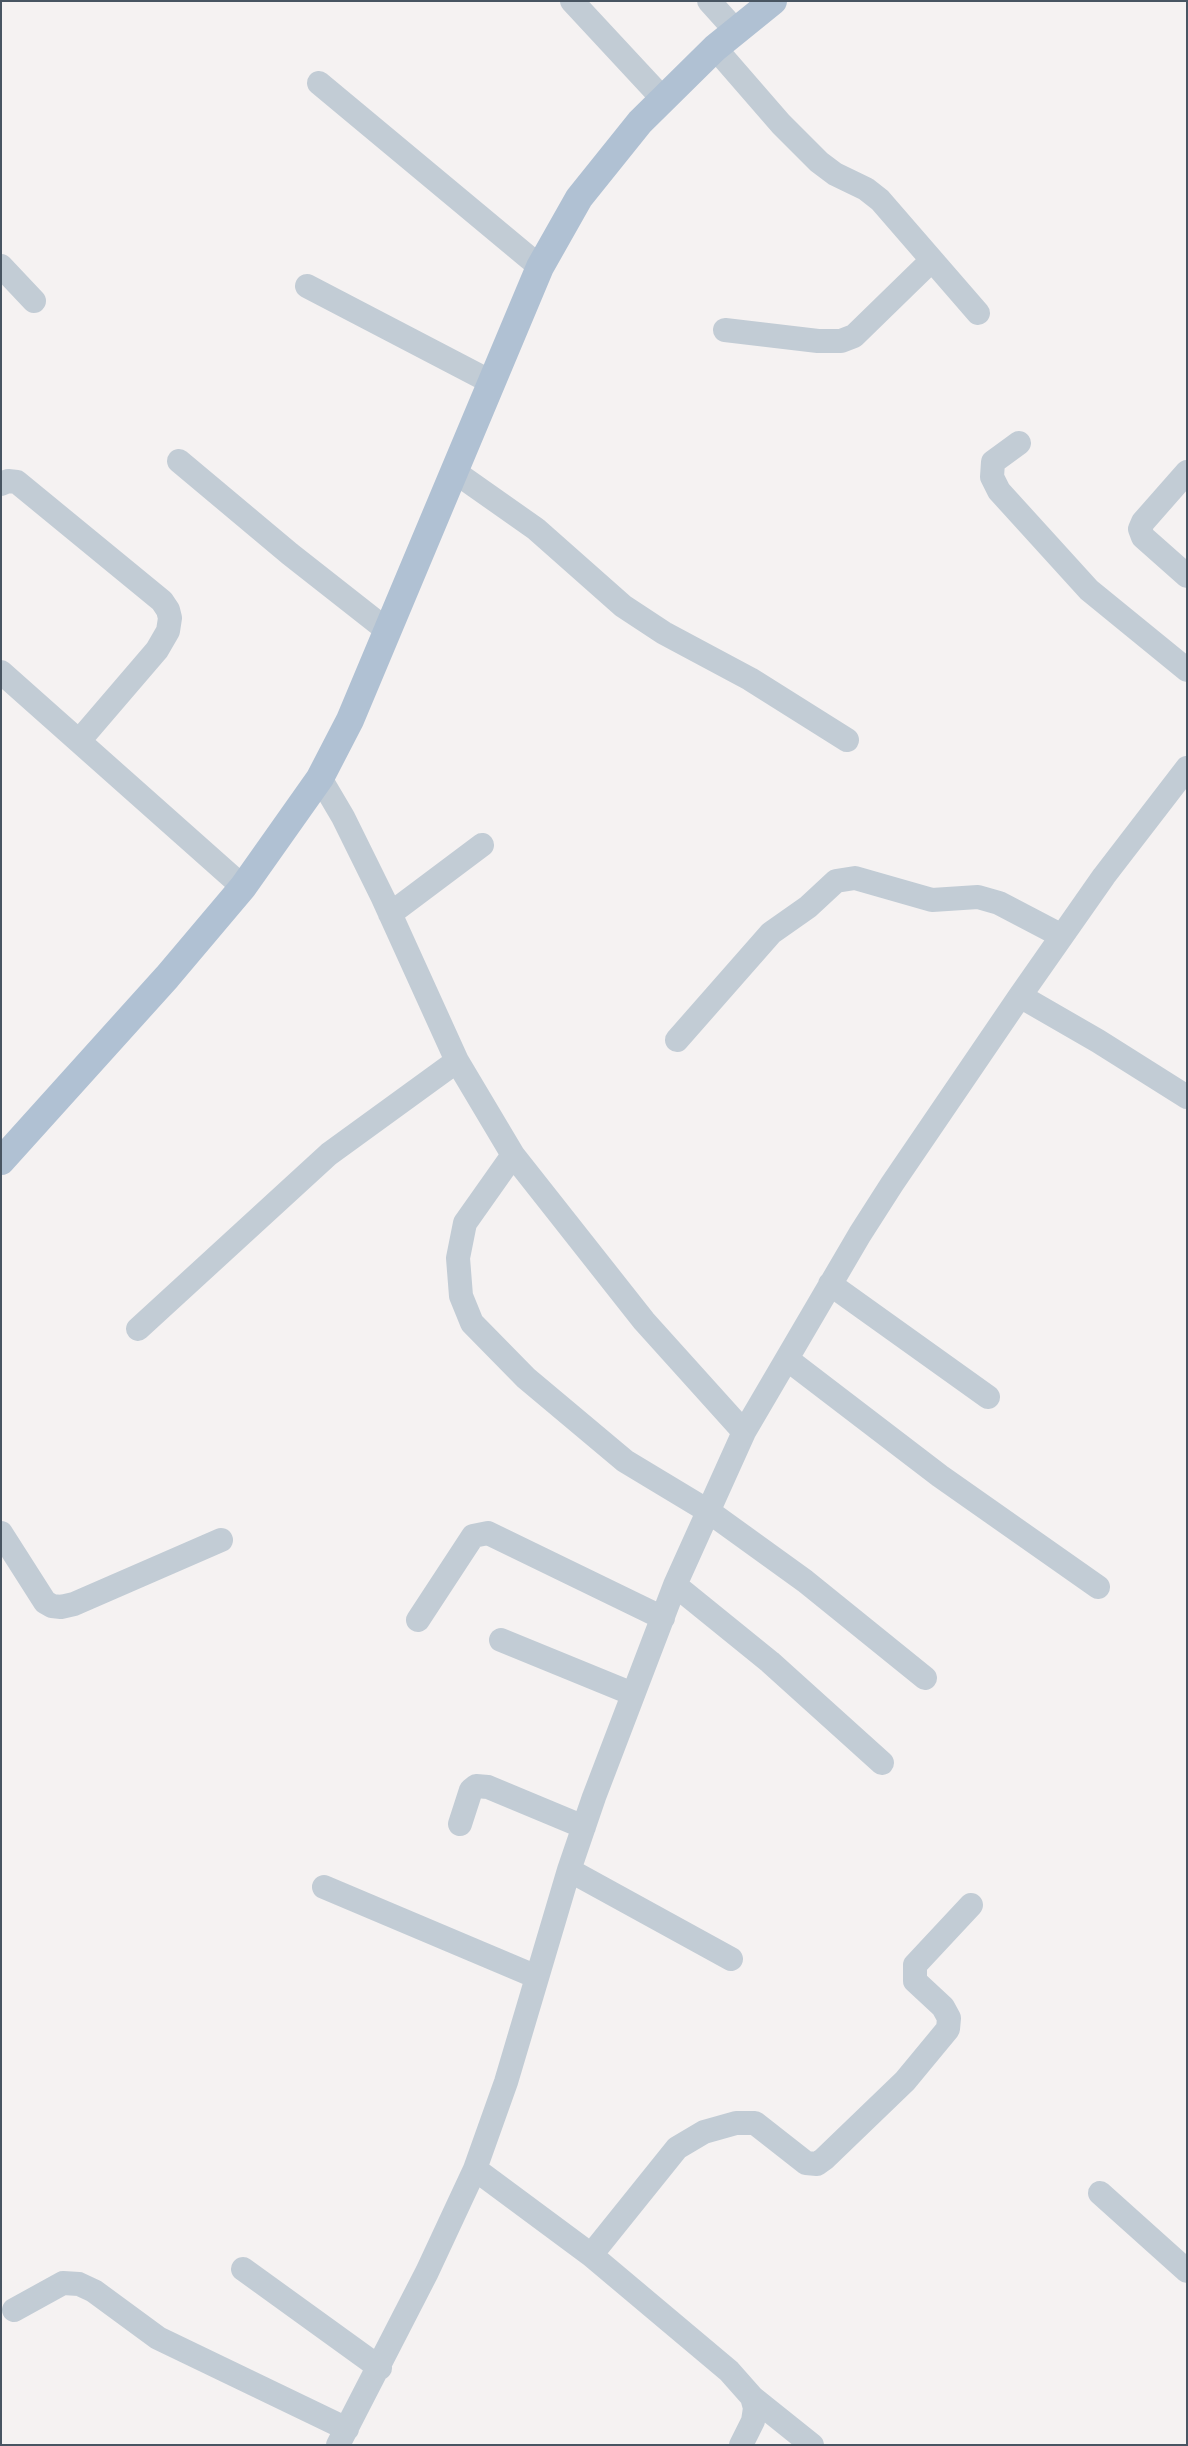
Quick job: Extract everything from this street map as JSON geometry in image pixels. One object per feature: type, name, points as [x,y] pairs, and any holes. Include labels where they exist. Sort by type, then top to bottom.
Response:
[{"type":"main road","points":[[1,1161],[161,984],[243,886],[320,778],[350,720],[540,267],[579,198],[640,122],[726,39],[773,1]]},
{"type":"street","points":[[572,1],[663,99]]},
{"type":"street","points":[[709,1],[726,39],[803,148],[835,174],[866,189],[880,200],[978,313]]},
{"type":"street","points":[[319,83],[540,267]]},
{"type":"street","points":[[725,330],[818,341],[841,341],[854,336],[932,260]]},
{"type":"street","points":[[1,266],[34,301]]},
{"type":"street","points":[[307,286],[491,382]]},
{"type":"street","points":[[1019,443],[993,462],[992,477],[999,491],[1089,590],[1187,670]]},
{"type":"street","points":[[179,461],[290,554],[388,631]]},
{"type":"street","points":[[455,472],[536,529],[623,606],[664,633],[750,679],[847,740]]},
{"type":"street","points":[[1187,472],[1143,522],[1140,529],[1143,537],[1187,576]]},
{"type":"street","points":[[1,484],[8,481],[17,482],[162,602],[168,610],[170,618],[168,631],[157,650],[79,741]]},
{"type":"street","points":[[1,672],[243,886]]},
{"type":"street","points":[[14,2310],[63,2284],[79,2284],[94,2291],[158,2338],[343,2437],[380,2368],[475,2168],[506,2082],[569,1870],[584,1827],[675,1585],[744,1432],[830,1284],[892,1184],[1062,936],[1187,768]]},
{"type":"street","points":[[320,778],[343,817],[390,914],[457,1061],[513,1155],[644,1322],[744,1432]]},
{"type":"street","points":[[390,914],[482,845]]},
{"type":"street","points":[[677,1040],[771,933],[808,908],[836,881],[855,878],[932,900],[978,897],[999,903],[1062,936]]},
{"type":"street","points":[[1020,996],[1098,1041],[1187,1097]]},
{"type":"street","points":[[138,1329],[329,1154],[457,1061]]},
{"type":"street","points":[[513,1155],[465,1223],[458,1258],[461,1296],[472,1323],[526,1378],[625,1461],[708,1512],[805,1581],[925,1678]]},
{"type":"street","points":[[830,1284],[988,1397]]},
{"type":"street","points":[[786,1359],[940,1476],[1098,1588]]},
{"type":"street","points":[[418,1620],[473,1536],[488,1532],[663,1618]]},
{"type":"street","points":[[1,1533],[45,1602],[52,1606],[61,1607],[104,1592],[221,1540]]},
{"type":"street","points":[[675,1585],[770,1662],[882,1763]]},
{"type":"street","points":[[501,1640],[633,1694]]},
{"type":"street","points":[[460,1824],[471,1790],[476,1786],[488,1787],[584,1827]]},
{"type":"street","points":[[569,1870],[730,1959]]},
{"type":"street","points":[[324,1887],[537,1977]]},
{"type":"street","points":[[592,2255],[677,2148],[704,2132],[736,2123],[755,2123],[806,2162],[816,2164],[824,2159],[905,2080],[948,2029],[949,2018],[943,2007],[914,1981],[914,1965],[971,1905]]},
{"type":"street","points":[[475,2168],[592,2255],[730,2370],[752,2396],[812,2445]]},
{"type":"street","points":[[1100,2193],[1187,2271]]},
{"type":"street","points":[[243,2269],[380,2368]]},
{"type":"street","points":[[741,2445],[753,2421],[755,2408],[752,2396]]}]
